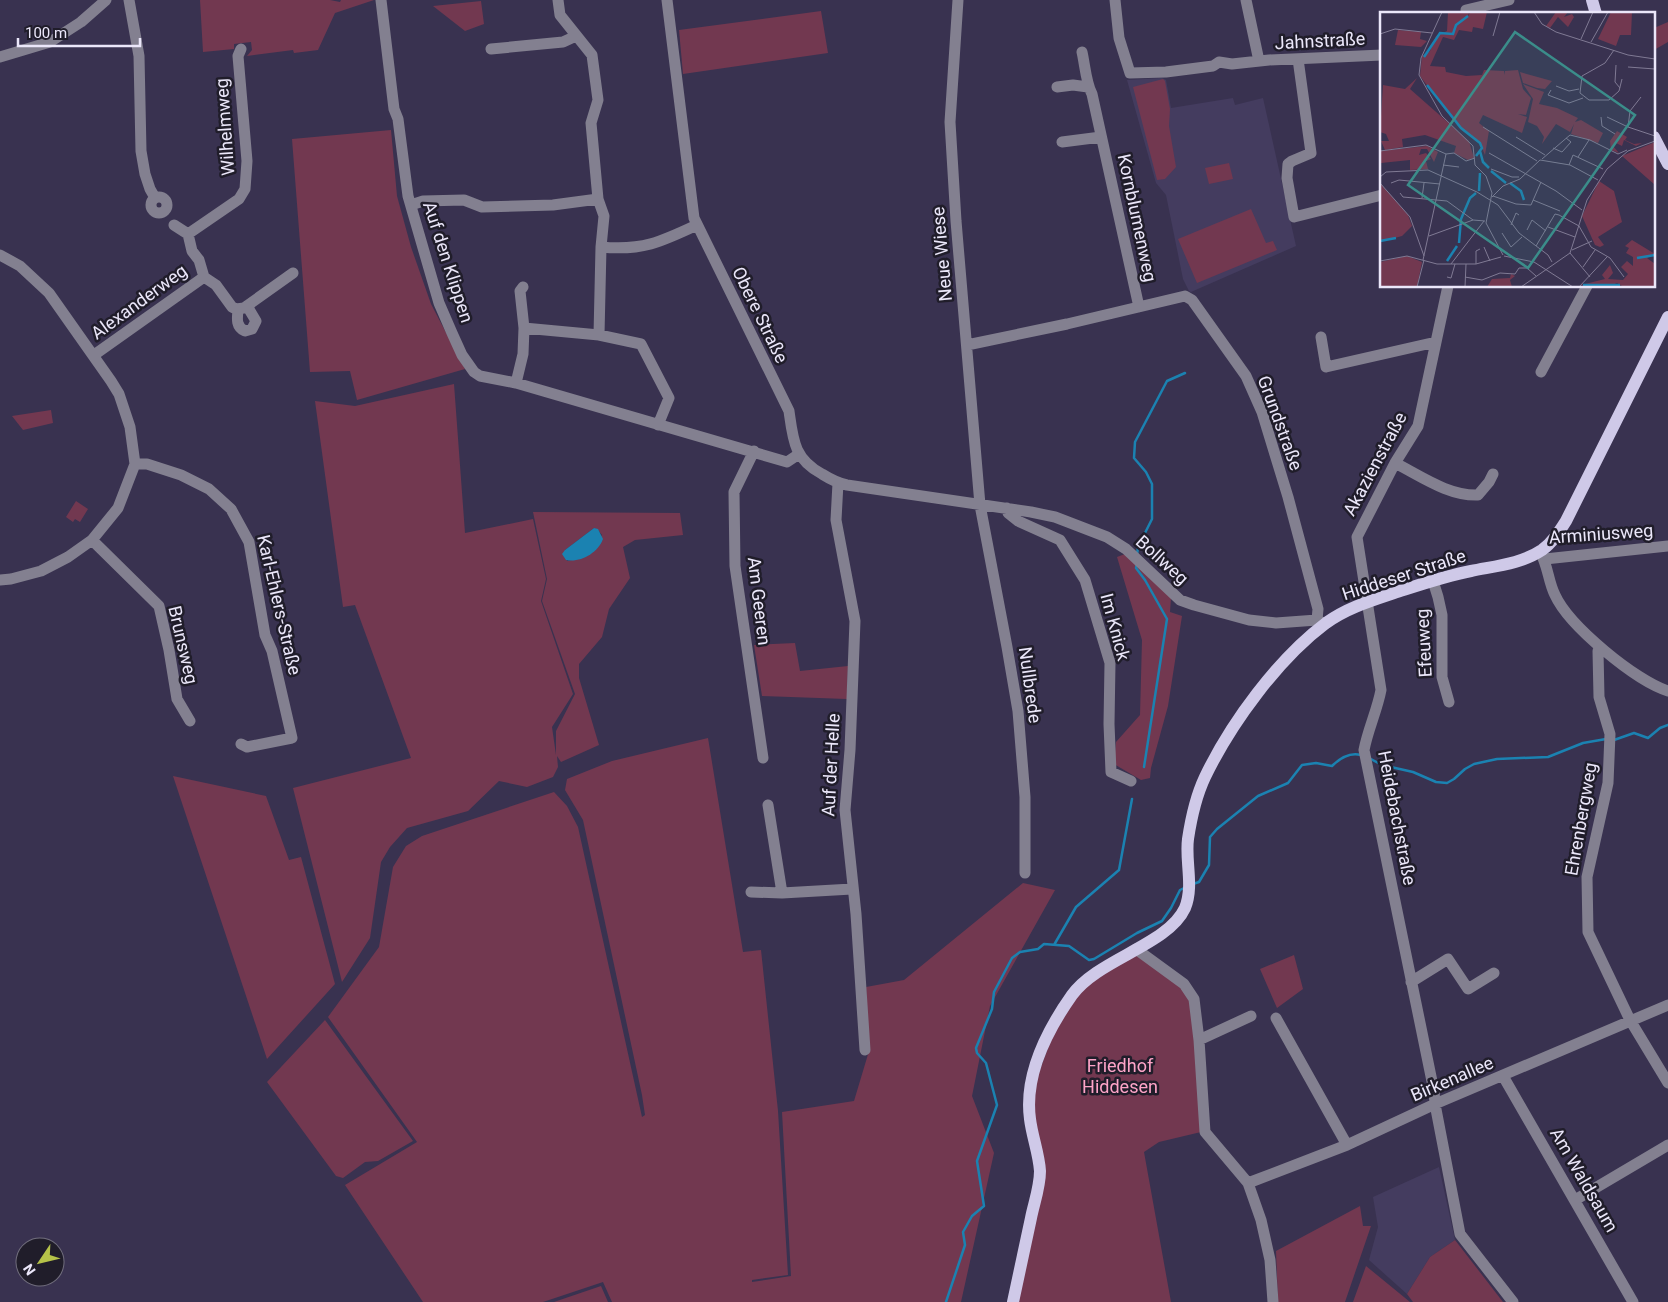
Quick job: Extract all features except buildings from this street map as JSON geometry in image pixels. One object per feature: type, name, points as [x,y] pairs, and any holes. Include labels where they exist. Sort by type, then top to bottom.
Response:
[{"type":"main road","points":[[1656,141],[1668,164]]},
{"type":"main road","name":"Hiddeser Straße","points":[[1013,1302],[1040,1171],[1029,1117],[1031,1084],[1035,1066],[1054,1023],[1076,990],[1105,967],[1171,926],[1187,903],[1188,841],[1197,797],[1205,778],[1230,733],[1273,675],[1321,622],[1346,610],[1433,581],[1464,572],[1542,556],[1566,521],[1668,317]]},
{"type":"street","points":[[0,57],[50,42],[81,22],[106,0]]},
{"type":"street","points":[[129,0],[139,56],[141,151],[148,184],[154,196]]},
{"type":"street","name":"Auf den Klippen","points":[[381,0],[394,109],[398,119],[402,160],[411,205],[439,303],[466,361],[474,372],[480,376],[516,383],[754,451],[786,462],[799,454]]},
{"type":"street","points":[[558,0],[560,15],[592,56],[598,100],[591,123],[598,198],[604,216],[601,247],[599,335]]},
{"type":"street","name":"Obere Straße","points":[[667,0],[694,218],[789,411],[794,443],[799,454],[810,468],[838,483],[980,504]]},
{"type":"street","name":"Neue Wiese","points":[[958,0],[950,122],[980,504]]},
{"type":"street","name":"Jahnstraße","points":[[1115,0],[1118,38],[1130,73],[1160,73],[1213,66],[1219,62],[1232,64],[1298,58],[1380,55]]},
{"type":"street","name":"Jahnstraße","points":[[1246,0],[1259,61]]},
{"type":"street","points":[[1466,8],[1509,0]]},
{"type":"street","points":[[491,49],[563,42],[576,36]]},
{"type":"street","name":"Wilhelmweg","points":[[188,234],[238,199],[246,189],[247,161],[238,56],[242,49]]},
{"type":"street","name":"Kornblumenweg","points":[[1082,52],[1088,77],[1088,87],[1092,94],[1102,137],[1139,307]]},
{"type":"street","points":[[1298,58],[1310,153],[1288,164],[1287,178],[1294,217],[1380,196]]},
{"type":"street","points":[[1057,87],[1073,85],[1088,87]]},
{"type":"street","name":"Kornblumenweg","points":[[1062,142],[1102,137]]},
{"type":"street","points":[[411,205],[423,201],[464,200],[482,207],[553,205],[598,198]]},
{"type":"street","points":[[174,225],[188,234],[192,250],[199,260],[204,276],[216,285],[232,307],[242,308],[292,273]]},
{"type":"street","points":[[601,247],[624,249],[642,247],[661,242],[697,225]]},
{"type":"street","points":[[0,255],[20,266],[49,293],[94,355],[119,394],[126,412],[130,427],[134,464],[118,508],[92,540],[68,557],[41,571],[0,580]]},
{"type":"street","name":"Alexanderweg","points":[[94,355],[204,276]]},
{"type":"street","points":[[516,383],[523,354],[524,328],[520,292],[523,287]]},
{"type":"street","name":"Akazienstraße","points":[[1368,602],[1357,537],[1395,463],[1418,426],[1448,288]]},
{"type":"street","points":[[1541,372],[1586,288]]},
{"type":"street","name":"Grundstraße","points":[[967,345],[1185,296],[1192,300],[1246,376],[1262,412],[1288,498],[1321,622]]},
{"type":"street","points":[[524,328],[599,335],[641,344],[669,398],[658,425]]},
{"type":"street","points":[[1321,337],[1326,367],[1436,342]]},
{"type":"street","name":"Am Geeren","points":[[754,451],[734,492],[735,566],[763,758]]},
{"type":"street","points":[[1395,463],[1449,491],[1464,495],[1478,495],[1493,474]]},
{"type":"street","name":"Karl-Ehlers-Straße","points":[[134,464],[147,464],[181,475],[209,489],[231,508],[249,542],[265,635],[272,651],[292,738],[247,747],[241,744]]},
{"type":"street","name":"Auf der Helle","points":[[838,483],[836,520],[855,621],[850,750],[845,810],[856,914],[865,1050]]},
{"type":"street","name":"Bollweg","points":[[980,504],[1055,517],[1107,537],[1126,549],[1180,600],[1194,605],[1250,620],[1321,622]]},
{"type":"street","name":"Nullbrede","points":[[980,504],[1018,711],[1025,792],[1025,873]]},
{"type":"street","name":"Im Knick","points":[[1007,508],[1008,514],[1018,521],[1060,540],[1085,580],[1110,663],[1109,724],[1111,772],[1131,781]]},
{"type":"street","name":"Brunsweg","points":[[92,540],[158,606],[169,650],[177,699],[190,721]]},
{"type":"street","name":"Arminiusweg","points":[[1542,556],[1668,546]]},
{"type":"street","points":[[1542,556],[1555,595],[1564,609],[1601,648],[1634,672],[1668,691]]},
{"type":"street","name":"Efeuweg","points":[[1433,581],[1442,615],[1442,678],[1449,702]]},
{"type":"street","name":"Heidebachstraße","points":[[1368,602],[1381,690],[1364,750],[1434,1091],[1434,1104],[1460,1234],[1513,1302]]},
{"type":"street","name":"Ehrenbergweg","points":[[1601,648],[1598,651],[1599,697],[1610,739],[1608,782],[1587,877],[1588,932],[1630,1020],[1668,1083]]},
{"type":"street","points":[[768,805],[782,893]]},
{"type":"street","points":[[751,892],[782,893],[852,888]]},
{"type":"street","points":[[1136,949],[1184,984],[1194,999],[1199,1040],[1205,1132],[1248,1182],[1261,1220],[1270,1260],[1274,1302]]},
{"type":"street","points":[[1411,982],[1448,959],[1468,989],[1494,973]]},
{"type":"street","name":"Birkenallee","points":[[1248,1182],[1347,1145],[1434,1104],[1668,1005]]},
{"type":"street","points":[[1199,1040],[1251,1016]]},
{"type":"street","points":[[1276,1018],[1347,1145]]},
{"type":"street","name":"Am Waldsaum","points":[[1503,1076],[1633,1302]]},
{"type":"street","points":[[1575,1200],[1668,1145]]},
{"type":"shaded area","points":[[1162,78],[1166,80],[1171,108],[1233,98],[1235,105],[1263,98],[1296,246],[1191,292],[1183,279],[1166,195],[1156,183],[1127,80]]},
{"type":"shaded area","points":[[1439,1167],[1455,1240],[1430,1257],[1407,1294],[1369,1260],[1378,1227],[1373,1197]]},
{"type":"green space","points":[[200,0],[330,0],[340,2],[341,0],[374,0],[335,13],[318,50],[294,53],[293,50],[247,56],[252,50],[251,42],[234,44],[234,49],[203,52]]},
{"type":"green space","points":[[481,1],[484,24],[465,31],[433,6]]},
{"type":"green space","points":[[821,11],[828,53],[683,74],[679,30]]},
{"type":"green space","points":[[1668,22],[1668,42],[1656,49],[1656,27]]},
{"type":"green space","points":[[1163,79],[1170,109],[1169,126],[1176,167],[1165,179],[1157,180],[1133,87]]},
{"type":"green space","points":[[391,130],[397,196],[411,247],[431,304],[465,369],[357,400],[350,371],[310,372],[292,139]]},
{"type":"green space","points":[[1229,163],[1233,179],[1209,184],[1205,168]]},
{"type":"green space","points":[[1251,209],[1266,243],[1273,241],[1277,250],[1197,283],[1178,239]]},
{"type":"green space","points":[[454,384],[465,533],[533,519],[546,579],[541,601],[573,694],[552,727],[556,755],[556,731],[575,694],[542,601],[547,579],[533,512],[680,513],[683,535],[635,540],[623,547],[630,578],[609,609],[602,637],[579,664],[579,678],[599,745],[561,762],[557,756],[558,767],[553,777],[527,787],[499,781],[468,811],[407,828],[390,847],[381,862],[370,938],[342,982],[293,788],[411,758],[355,605],[343,607],[315,401],[355,406]],"holes":[[[594,528],[602,535],[582,558],[567,561],[565,550]]]},
{"type":"green space","points":[[51,410],[53,423],[23,430],[12,416]]},
{"type":"green space","points":[[76,501],[88,509],[80,522],[75,519],[73,522],[66,517]]},
{"type":"green space","points":[[1125,554],[1171,598],[1170,612],[1182,616],[1168,706],[1150,778],[1141,780],[1114,764],[1116,742],[1140,715],[1142,640],[1117,557]]},
{"type":"green space","points":[[795,643],[800,671],[848,666],[847,699],[762,696],[754,645]]},
{"type":"green space","points":[[708,738],[743,952],[761,950],[778,1111],[788,1275],[752,1280],[752,1282],[791,1276],[782,1112],[854,1101],[869,1051],[866,987],[904,980],[1023,883],[1055,890],[990,1006],[972,1096],[994,1153],[961,1302],[612,1302],[603,1282],[543,1302],[423,1302],[345,1185],[417,1142],[328,1017],[379,947],[393,867],[406,846],[422,836],[554,792],[567,806],[578,827],[642,1117],[645,1115],[642,1095],[583,820],[565,790],[567,779],[612,761]]},
{"type":"green space","points":[[173,776],[266,796],[289,860],[301,857],[335,984],[267,1059]]},
{"type":"green space","name":"Friedhof Hiddesen","points":[[1136,955],[1182,986],[1192,1002],[1201,1132],[1159,1142],[1144,1152],[1171,1302],[1018,1302],[1042,1171],[1033,1116],[1035,1084],[1050,1042],[1067,1005],[1092,980]]},
{"type":"green space","points":[[1294,955],[1303,989],[1277,1008],[1260,969]]},
{"type":"green space","points":[[325,1020],[413,1141],[378,1161],[365,1162],[343,1178],[336,1176],[267,1082]]},
{"type":"green space","points":[[1360,1206],[1363,1226],[1371,1226],[1345,1302],[1278,1302],[1276,1251]]},
{"type":"green space","points":[[1455,1240],[1503,1302],[1413,1302],[1407,1294],[1430,1257]]},
{"type":"green space","points":[[1366,1266],[1410,1302],[1353,1302]]},
{"type":"green space","points":[[601,1286],[608,1302],[554,1302]]},
{"type":"water","points":[[594,528],[598,529],[603,539],[597,549],[583,558],[571,561],[566,560],[562,554],[565,550]]},
{"type":"waterway","points":[[1137,555],[1138,547],[1152,519],[1152,484],[1146,472],[1134,458],[1135,442],[1167,381],[1185,373]]},
{"type":"waterway","points":[[1137,563],[1136,568],[1167,619],[1144,767]]},
{"type":"waterway","points":[[1614,740],[1634,733],[1648,738],[1660,728],[1668,725]]},
{"type":"waterway","points":[[1369,758],[1382,765],[1413,772],[1436,782],[1447,783],[1474,764],[1497,759],[1548,757],[1583,743],[1606,739]]},
{"type":"waterway","points":[[1193,884],[1199,882],[1209,865],[1210,837],[1217,829],[1258,796],[1288,783],[1302,765],[1316,763],[1332,766],[1345,756],[1361,755]]},
{"type":"waterway","points":[[1054,945],[1076,907],[1119,870],[1132,799]]},
{"type":"waterway","points":[[946,1302],[965,1245],[963,1232],[972,1216],[984,1206],[977,1161],[997,1105],[986,1063],[977,1053],[976,1048],[992,1009],[994,992],[1012,958],[1020,952],[1038,949],[1044,944],[1069,946],[1089,960],[1094,959],[1137,933],[1162,921],[1180,890],[1186,887]]}]
